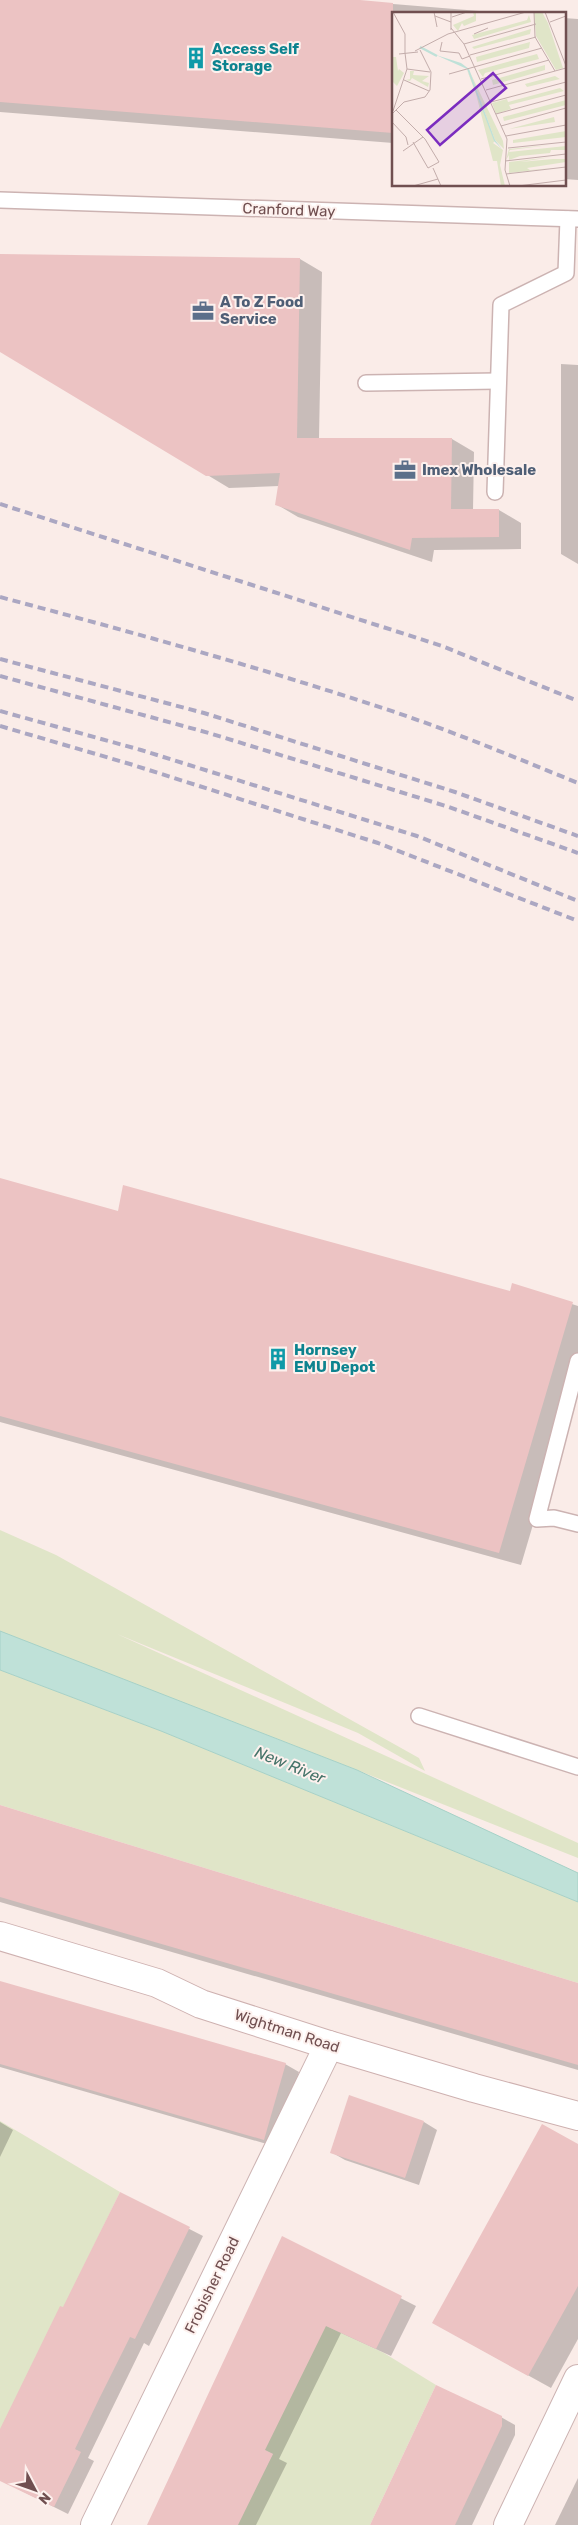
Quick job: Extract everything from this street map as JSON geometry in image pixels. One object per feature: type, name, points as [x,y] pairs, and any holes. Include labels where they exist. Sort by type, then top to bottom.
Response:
[{"type":"street","name":"Wightman Road","points":[[0,1936],[157,1983],[201,2004],[329,2045],[474,2088],[578,2116]]},
{"type":"street","name":"Frobisher Road","points":[[95,2525],[329,2045]]},
{"type":"street","points":[[508,2525],[578,2379]]},
{"type":"lane","name":"Cranford Way","points":[[0,200],[573,219]]},
{"type":"lane","points":[[495,492],[501,305],[566,273],[573,219]]},
{"type":"lane","points":[[366,383],[498,381]]},
{"type":"lane","points":[[578,1361],[537,1519],[554,1518],[578,1524]]},
{"type":"lane","points":[[419,1716],[578,1767]]},
{"type":"green space","points":[[0,1530],[56,1555],[419,1758],[425,1771],[358,1733],[117,1634],[578,1843],[578,1858],[0,1632]]},
{"type":"green space","points":[[0,1670],[161,1731],[578,1902],[578,1983],[0,1805]]},
{"type":"green space","points":[[0,2121],[120,2192],[0,2439]]},
{"type":"green space","points":[[292,2310],[384,2353],[436,2385],[370,2525],[234,2525],[273,2454],[236,2436]]},
{"type":"water","name":"New River","points":[[0,1631],[357,1770],[578,1873],[578,1902],[161,1731],[0,1670]]},
{"type":"building","name":"Access Self Storage","points":[[0,0],[360,0],[393,3],[392,133],[0,102]]},
{"type":"building","points":[[0,254],[300,258],[297,438],[452,438],[451,509],[499,509],[499,537],[412,538],[410,550],[275,505],[280,473],[206,476],[0,352]]},
{"type":"building","name":"Hornsey EMU Depot","points":[[0,1178],[118,1211],[123,1185],[510,1291],[512,1283],[573,1302],[499,1553],[0,1416]]},
{"type":"building","points":[[0,1805],[578,1983],[578,2065],[0,1897]]},
{"type":"building","points":[[0,1981],[286,2063],[264,2140],[0,2064]]},
{"type":"building","points":[[349,2095],[424,2121],[405,2178],[330,2153]]},
{"type":"building","points":[[542,2124],[578,2144],[578,2286],[528,2376],[432,2323]]},
{"type":"building","points":[[120,2192],[190,2227],[135,2339],[130,2337],[100,2397],[75,2449],[81,2452],[54,2507],[0,2481],[0,2429],[60,2306],[63,2307]]},
{"type":"building","points":[[282,2236],[402,2296],[376,2349],[326,2326],[265,2450],[273,2454],[238,2525],[147,2525]]},
{"type":"building","points":[[436,2385],[502,2416],[502,2426],[455,2525],[370,2525]]},
{"type":"railway","points":[[0,504],[442,646],[578,701]]},
{"type":"railway","points":[[0,597],[186,648],[370,704],[448,731],[578,783]]},
{"type":"railway","points":[[0,659],[204,713],[455,792],[578,836]]},
{"type":"railway","points":[[0,676],[209,733],[449,807],[578,853]]},
{"type":"railway","points":[[0,711],[141,750],[417,836],[578,901]]},
{"type":"railway","points":[[0,726],[130,764],[378,843],[578,921]]},
{"type":"place","name":"Access Self Storage","points":[[196,58]]},
{"type":"place","name":"A To Z Food Service","points":[[203,311]]},
{"type":"place","name":"Imex Wholesale","points":[[405,470]]},
{"type":"place","name":"Hornsey EMU Depot","points":[[278,1359]]}]
